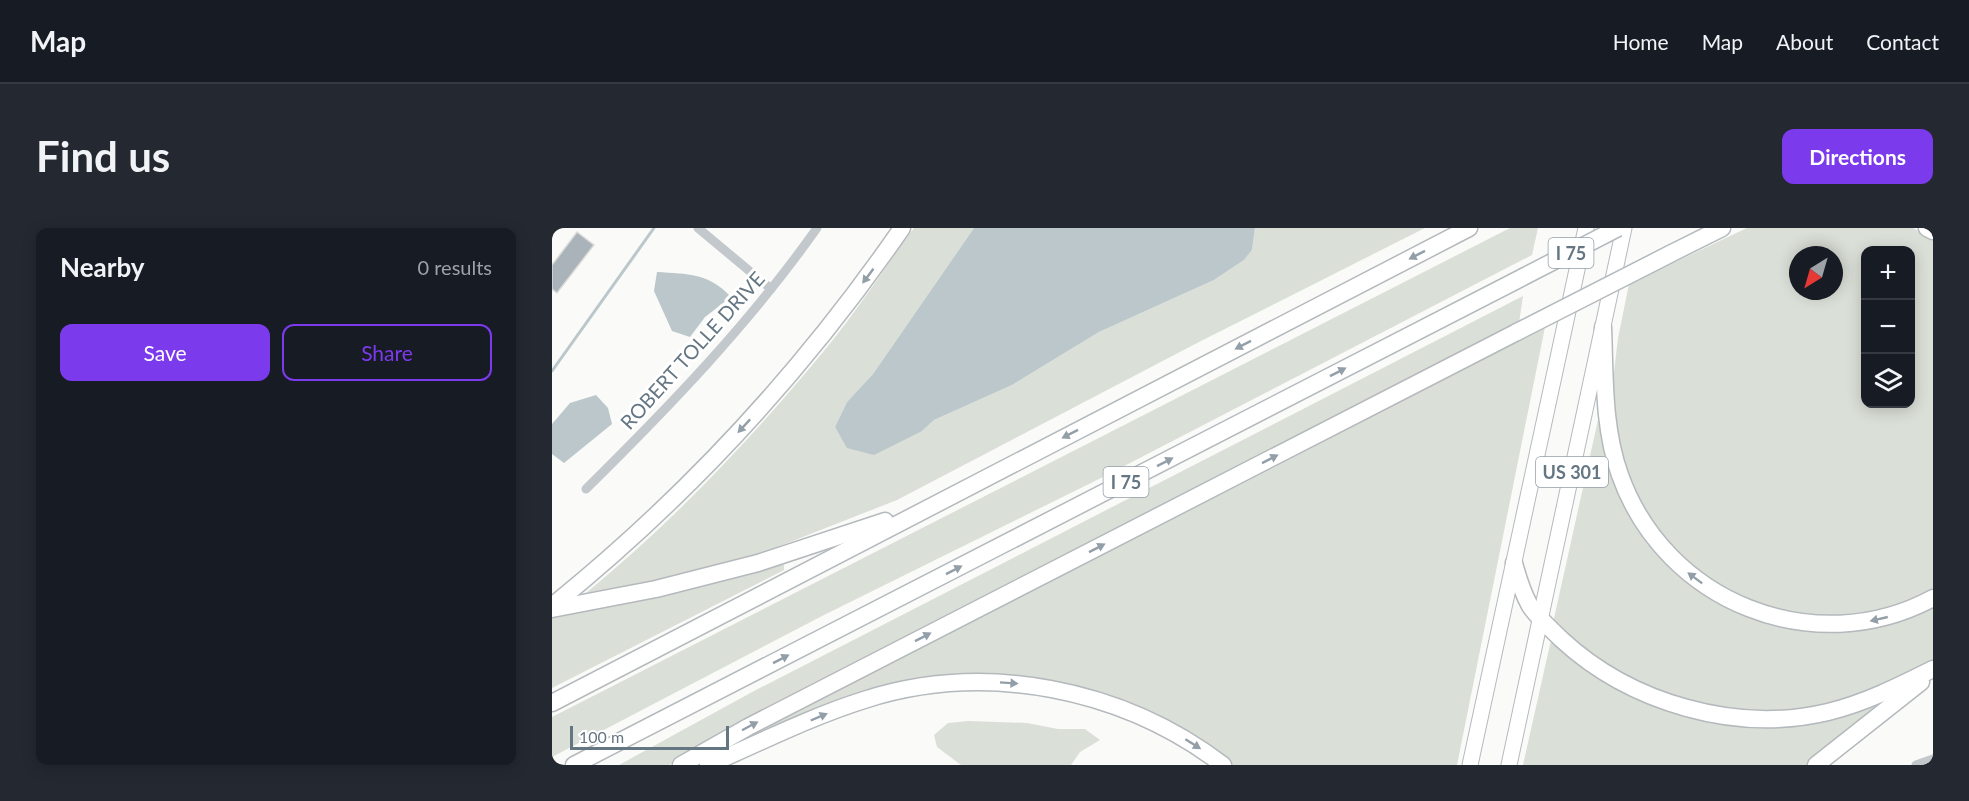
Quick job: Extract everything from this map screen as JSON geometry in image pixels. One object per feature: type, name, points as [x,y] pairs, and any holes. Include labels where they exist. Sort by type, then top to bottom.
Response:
[{"type":"highway","points":[[552,607],[604,564],[682,491],[752,417],[843,310],[902,228]]},
{"type":"highway","points":[[552,703],[1469,228]]},
{"type":"highway","name":"I 75","points":[[574,765],[1618,228]]},
{"type":"highway","points":[[681,765],[748,727],[1722,228]]},
{"type":"highway","points":[[1927,228],[1933,231]]},
{"type":"highway","points":[[1603,327],[1607,418],[1621,477],[1645,525],[1688,574],[1714,592],[1746,609],[1780,620],[1812,624],[1844,624],[1881,619],[1933,598]]},
{"type":"highway","points":[[552,607],[656,589],[758,563],[934,505]]},
{"type":"highway","points":[[1514,563],[1526,599],[1541,618],[1585,659],[1649,696],[1685,707],[1728,716],[1785,718],[1827,712],[1866,701],[1933,670]]},
{"type":"highway","points":[[1816,765],[1933,670]]},
{"type":"highway","points":[[708,765],[865,699],[928,686],[982,682],[1043,687],[1119,707],[1174,733],[1223,765]]},
{"type":"highway","points":[[596,765],[729,686]]},
{"type":"main road","name":"US 301","points":[[1470,765],[1586,228]]},
{"type":"main road","name":"US 301","points":[[1509,765],[1624,228]]},
{"type":"street","points":[[698,228],[771,290]]},
{"type":"street","name":"ROBERT TOLLE DRIVE","points":[[586,489],[659,416],[771,290],[817,228]]},
{"type":"street","points":[[1916,765],[1933,759]]},
{"type":"shaded area","points":[[914,228],[974,228],[873,374],[847,402],[835,427],[841,437],[922,431],[934,420],[1012,385],[1099,332],[1214,280],[1244,260],[1252,250],[1255,228],[1425,228],[1197,343],[897,500],[762,553],[674,577],[586,593],[651,536],[713,476],[772,412],[839,332]]},
{"type":"shaded area","points":[[974,228],[1255,228],[1252,250],[1244,260],[1214,280],[1099,332],[1012,385],[934,420],[922,431],[874,455],[847,448],[835,427],[847,402],[873,374]]},
{"type":"shaded area","points":[[1510,228],[1538,228],[1532,255],[1105,476],[824,615],[552,757],[552,717]]},
{"type":"shaded area","points":[[1747,228],[1913,228],[1933,239],[1933,592],[1895,610],[1805,619],[1724,591],[1667,545],[1635,496],[1616,437],[1612,389],[1618,338],[1629,284]]},
{"type":"shaded area","points":[[657,272],[688,274],[706,279],[715,283],[731,297],[705,317],[690,337],[672,331],[654,291]]},
{"type":"shaded area","points":[[1523,296],[1519,323],[669,765],[619,765],[754,691]]},
{"type":"shaded area","points":[[1545,327],[1457,765],[1231,765],[1141,712],[965,678],[776,731],[711,752],[1250,480]]},
{"type":"shaded area","points":[[596,395],[608,408],[612,424],[564,463],[552,454],[552,424],[570,403]]},
{"type":"shaded area","points":[[1600,411],[1634,516],[1751,617],[1791,627],[1834,631],[1933,604],[1933,661],[1888,688],[1794,714],[1719,712],[1622,678],[1553,623]]},
{"type":"shaded area","points":[[784,565],[784,570],[552,688],[552,615],[700,587]]},
{"type":"shaded area","points":[[1551,640],[1647,702],[1838,718],[1895,696],[1810,765],[1523,765]]},
{"type":"shaded area","points":[[969,721],[1027,723],[1058,729],[1085,729],[1100,740],[1080,752],[1071,765],[961,765],[937,747],[934,735],[948,723]]},
{"type":"building","points":[[577,232],[594,245],[557,293],[552,289],[552,265]]},
{"type":"waterway","points":[[552,371],[654,228]]}]
